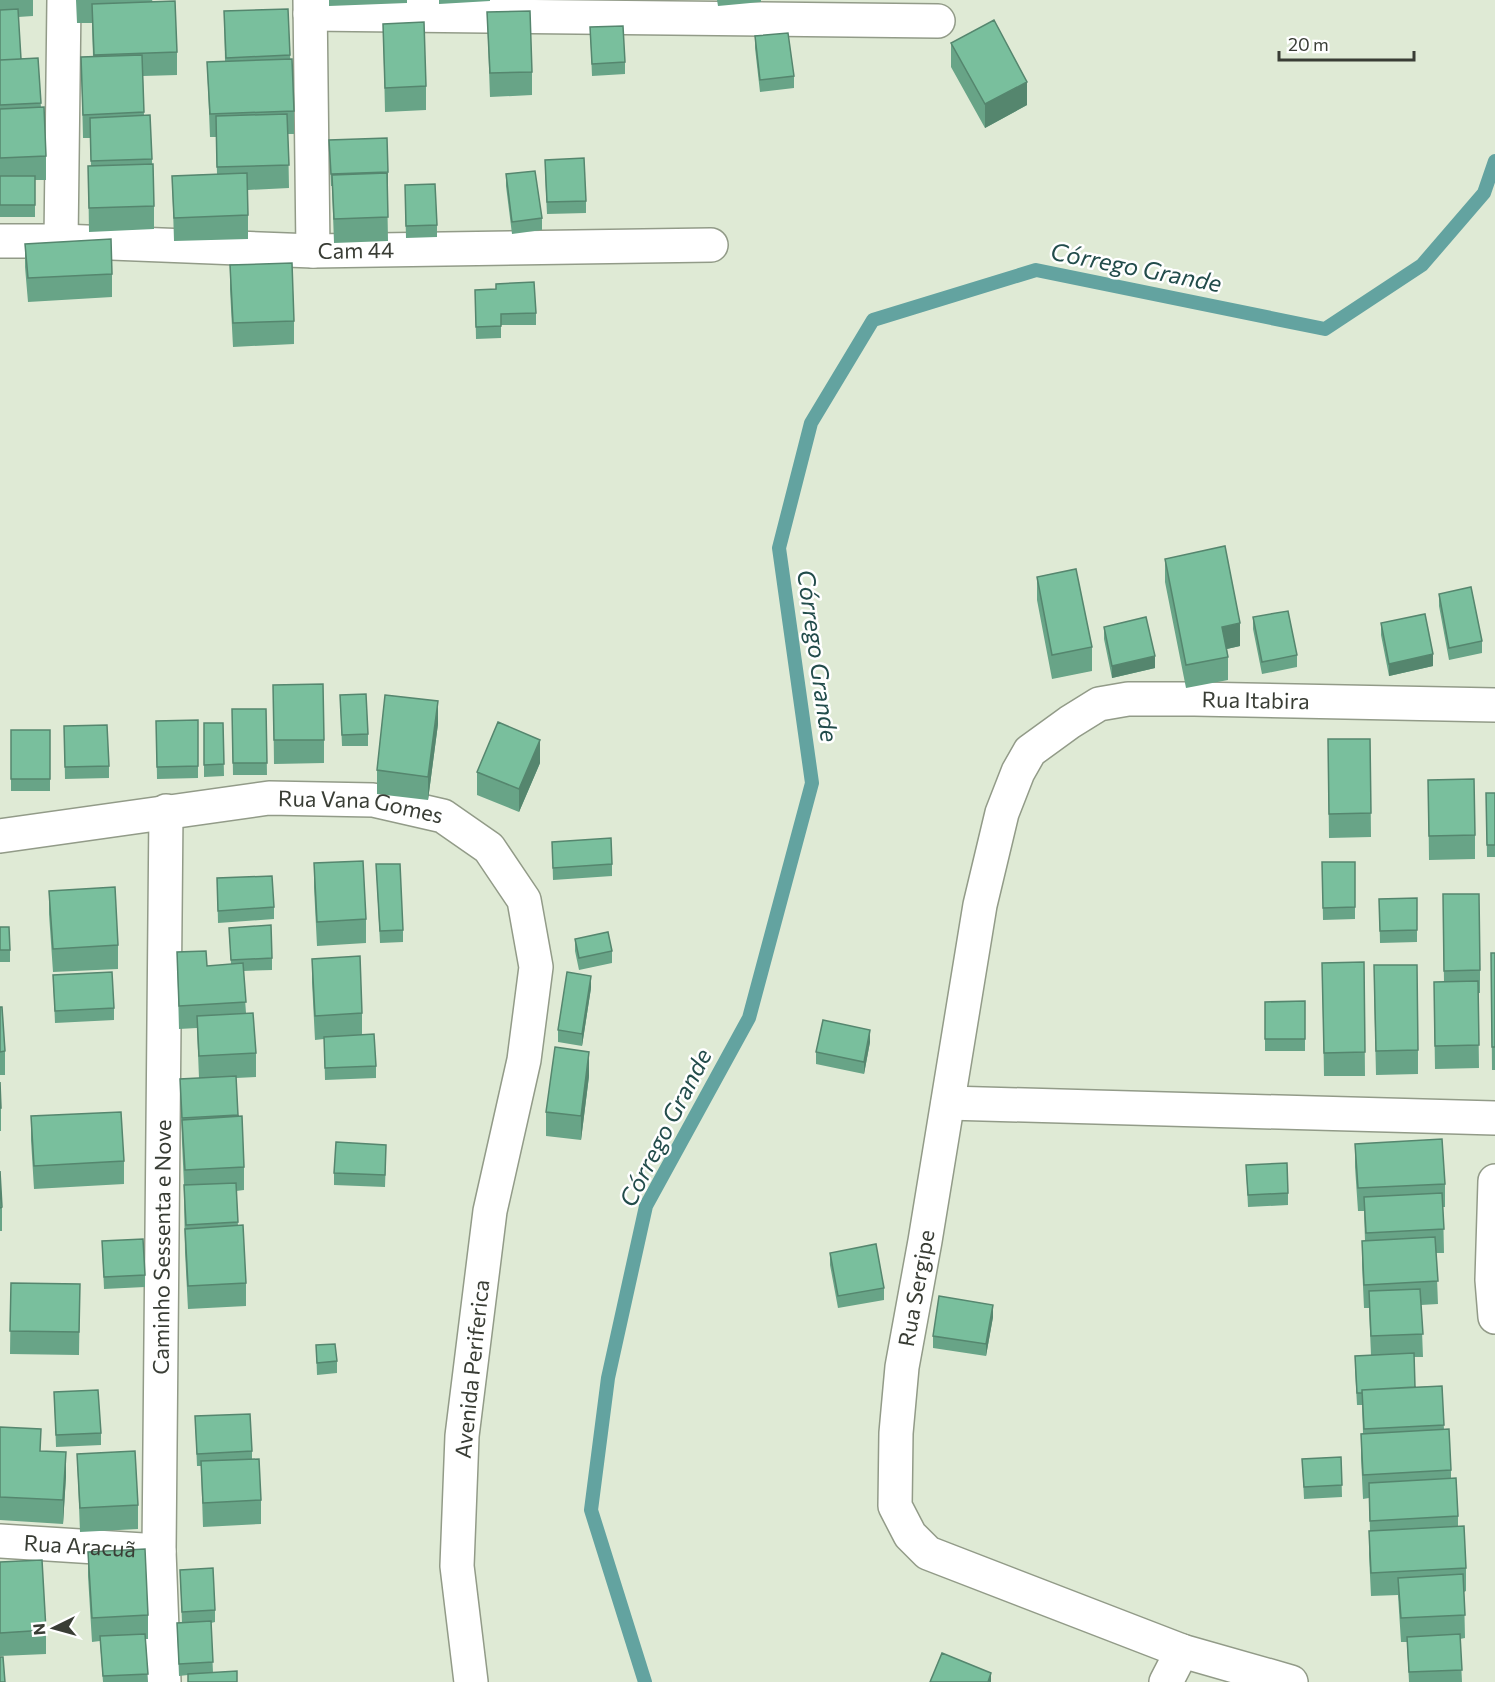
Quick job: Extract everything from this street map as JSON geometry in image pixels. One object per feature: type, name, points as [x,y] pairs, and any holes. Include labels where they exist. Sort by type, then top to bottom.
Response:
[{"type":"street","points":[[61,241],[64,0]]},
{"type":"street","points":[[313,251],[310,7],[938,21]]},
{"type":"street","name":"Cam 44","points":[[0,241],[61,241],[313,251],[711,245]]},
{"type":"street","name":"Rua Itabira","points":[[1030,751],[1099,704],[1128,699],[1495,705]]},
{"type":"street","name":"Rua Sergipe","points":[[1030,751],[1018,772],[1002,813],[986,882],[902,1367],[896,1433],[895,1506],[910,1535],[928,1553],[1182,1651],[1291,1682]]},
{"type":"street","name":"Rua Vana Gomes","points":[[0,836],[269,798],[373,800],[443,816],[489,848],[524,900],[537,967],[524,1060]]},
{"type":"street","name":"Caminho Sessenta e Nove","points":[[164,1682],[159,1551],[166,811]]},
{"type":"street","name":"Avenida Periferica","points":[[471,1682],[457,1566],[462,1436],[490,1211],[524,1060]]},
{"type":"street","points":[[948,1103],[1495,1118]]},
{"type":"street","points":[[1495,1181],[1492,1280],[1495,1317]]},
{"type":"street","name":"Rua Aracuã","points":[[0,1541],[159,1551]]},
{"type":"street","points":[[1166,1682],[1182,1651]]},
{"type":"building","points":[[175,1],[177,52],[94,55],[92,4]]},
{"type":"building","points":[[18,9],[21,59],[0,60],[0,10]]},
{"type":"building","points":[[288,9],[290,55],[226,58],[224,11]]},
{"type":"building","points":[[530,11],[532,72],[490,73],[487,12]]},
{"type":"building","points":[[994,20],[1027,82],[985,104],[951,43]]},
{"type":"building","points":[[424,22],[426,86],[385,88],[383,24]]},
{"type":"building","points":[[623,26],[625,62],[592,64],[590,27]]},
{"type":"building","points":[[788,33],[794,76],[760,80],[755,36]]},
{"type":"building","points":[[142,55],[144,112],[83,115],[81,57]]},
{"type":"building","points":[[38,58],[41,103],[0,105],[0,60]]},
{"type":"building","points":[[292,59],[294,111],[210,114],[207,62]]},
{"type":"building","points":[[44,107],[46,156],[0,158],[0,109]]},
{"type":"building","points":[[287,114],[289,165],[217,167],[216,116]]},
{"type":"building","points":[[150,115],[152,159],[91,161],[90,118]]},
{"type":"building","points":[[387,138],[388,172],[331,174],[329,140]]},
{"type":"building","points":[[584,158],[586,201],[547,202],[545,160]]},
{"type":"building","points":[[153,164],[154,206],[89,208],[88,166]]},
{"type":"building","points":[[535,171],[542,218],[512,222],[506,174]]},
{"type":"building","points":[[247,173],[248,215],[174,218],[172,176]]},
{"type":"building","points":[[387,173],[388,217],[334,219],[332,175]]},
{"type":"building","points":[[0,176],[35,176],[35,205],[0,205]]},
{"type":"building","points":[[435,184],[437,225],[406,226],[405,185]]},
{"type":"building","points":[[111,239],[112,274],[28,278],[25,244]]},
{"type":"building","points":[[292,263],[294,321],[233,323],[230,265]]},
{"type":"building","points":[[534,282],[536,313],[501,314],[501,326],[476,327],[475,290],[496,289],[496,284]]},
{"type":"building","points":[[1225,546],[1240,623],[1222,627],[1228,657],[1186,665],[1165,559]]},
{"type":"building","points":[[1076,569],[1092,647],[1052,655],[1037,577]]},
{"type":"building","points":[[1471,587],[1482,641],[1449,648],[1439,594]]},
{"type":"building","points":[[1288,611],[1297,655],[1262,662],[1253,617]]},
{"type":"building","points":[[1425,614],[1433,654],[1389,664],[1381,623]]},
{"type":"building","points":[[1146,617],[1155,656],[1112,666],[1104,627]]},
{"type":"building","points":[[323,684],[324,740],[274,740],[273,685]]},
{"type":"building","points":[[366,694],[368,734],[342,735],[340,695]]},
{"type":"building","points":[[385,695],[438,701],[428,777],[377,770]]},
{"type":"building","points":[[232,709],[266,709],[267,763],[233,763]]},
{"type":"building","points":[[198,720],[198,766],[157,767],[156,721]]},
{"type":"building","points":[[498,722],[540,740],[519,789],[477,772]]},
{"type":"building","points":[[204,723],[223,723],[224,764],[204,765]]},
{"type":"building","points":[[107,725],[109,766],[65,767],[64,726]]},
{"type":"building","points":[[11,730],[50,730],[50,779],[11,779]]},
{"type":"building","points":[[1328,739],[1370,739],[1371,813],[1329,814]]},
{"type":"building","points":[[1474,779],[1475,835],[1429,836],[1428,780]]},
{"type":"building","points":[[1486,793],[1495,793],[1495,845],[1487,845]]},
{"type":"building","points":[[611,838],[612,864],[553,868],[552,842]]},
{"type":"building","points":[[363,861],[366,919],[317,922],[314,863]]},
{"type":"building","points":[[1322,862],[1355,862],[1355,907],[1323,908]]},
{"type":"building","points":[[376,864],[400,864],[403,930],[380,931]]},
{"type":"building","points":[[272,876],[274,907],[218,911],[217,878]]},
{"type":"building","points":[[115,887],[118,945],[53,949],[49,891]]},
{"type":"building","points":[[1443,894],[1479,894],[1480,970],[1444,971]]},
{"type":"building","points":[[1417,898],[1417,930],[1380,931],[1379,899]]},
{"type":"building","points":[[271,925],[272,958],[231,960],[229,928]]},
{"type":"building","points":[[0,927],[9,927],[10,950],[0,950]]},
{"type":"building","points":[[608,932],[612,951],[579,958],[575,939]]},
{"type":"building","points":[[206,951],[207,966],[243,963],[246,1002],[179,1006],[177,952]]},
{"type":"building","points":[[1491,953],[1495,953],[1495,1047],[1492,1047]]},
{"type":"building","points":[[360,956],[362,1013],[315,1016],[312,959]]},
{"type":"building","points":[[1364,962],[1365,1052],[1324,1053],[1322,963]]},
{"type":"building","points":[[1374,965],[1417,965],[1418,1050],[1376,1051]]},
{"type":"building","points":[[112,972],[114,1008],[55,1011],[53,975]]},
{"type":"building","points":[[567,972],[591,976],[582,1034],[558,1030]]},
{"type":"building","points":[[1478,981],[1479,1045],[1435,1046],[1434,982]]},
{"type":"building","points":[[1305,1001],[1305,1039],[1265,1039],[1265,1002]]},
{"type":"building","points":[[0,1007],[2,1007],[5,1051],[0,1052]]},
{"type":"building","points":[[253,1013],[256,1053],[199,1056],[197,1016]]},
{"type":"building","points":[[823,1020],[870,1030],[864,1062],[816,1052]]},
{"type":"building","points":[[374,1034],[376,1066],[325,1068],[324,1037]]},
{"type":"building","points":[[555,1047],[589,1052],[581,1116],[546,1112]]},
{"type":"building","points":[[236,1076],[238,1115],[182,1118],[180,1079]]},
{"type":"building","points":[[121,1112],[124,1161],[34,1166],[31,1116]]},
{"type":"building","points":[[242,1116],[244,1167],[185,1170],[182,1120]]},
{"type":"building","points":[[1442,1139],[1445,1184],[1358,1188],[1355,1144]]},
{"type":"building","points":[[336,1142],[386,1145],[385,1175],[334,1173]]},
{"type":"building","points":[[1287,1163],[1288,1193],[1248,1195],[1246,1165]]},
{"type":"building","points":[[0,1171],[2,1207],[0,1208]]},
{"type":"building","points":[[236,1183],[238,1222],[186,1225],[184,1185]]},
{"type":"building","points":[[1442,1193],[1444,1229],[1366,1233],[1364,1197]]},
{"type":"building","points":[[243,1225],[246,1283],[188,1286],[185,1229]]},
{"type":"building","points":[[1435,1237],[1438,1281],[1364,1285],[1362,1241]]},
{"type":"building","points":[[143,1239],[145,1275],[104,1277],[102,1241]]},
{"type":"building","points":[[876,1244],[884,1288],[838,1296],[830,1253]]},
{"type":"building","points":[[11,1283],[80,1284],[79,1332],[10,1331]]},
{"type":"building","points":[[1420,1289],[1423,1334],[1371,1336],[1369,1291]]},
{"type":"building","points":[[939,1296],[993,1305],[986,1344],[933,1336]]},
{"type":"building","points":[[335,1344],[337,1361],[317,1363],[316,1345]]},
{"type":"building","points":[[1414,1353],[1415,1387],[1362,1390],[1362,1393],[1357,1393],[1355,1356]]},
{"type":"building","points":[[1442,1386],[1444,1425],[1364,1429],[1362,1390]]},
{"type":"building","points":[[98,1390],[101,1433],[56,1435],[54,1392]]},
{"type":"building","points":[[250,1414],[252,1451],[197,1454],[195,1416]]},
{"type":"building","points":[[0,1427],[41,1429],[40,1451],[66,1452],[63,1500],[0,1497]]},
{"type":"building","points":[[1449,1429],[1451,1470],[1363,1475],[1361,1434]]},
{"type":"building","points":[[135,1451],[138,1505],[80,1508],[77,1454]]},
{"type":"building","points":[[1341,1457],[1342,1485],[1304,1487],[1302,1459]]},
{"type":"building","points":[[259,1459],[261,1500],[203,1503],[201,1461]]},
{"type":"building","points":[[1456,1478],[1458,1516],[1370,1521],[1369,1483]]},
{"type":"building","points":[[1464,1526],[1466,1568],[1371,1573],[1369,1531]]},
{"type":"building","points":[[145,1549],[148,1615],[92,1618],[88,1552]]},
{"type":"building","points":[[42,1560],[46,1630],[0,1633],[0,1562]]},
{"type":"building","points":[[213,1568],[215,1610],[182,1612],[180,1570]]},
{"type":"building","points":[[1463,1574],[1465,1615],[1401,1618],[1398,1578]]},
{"type":"building","points":[[211,1621],[213,1662],[179,1664],[177,1623]]},
{"type":"building","points":[[145,1634],[148,1674],[103,1676],[100,1636]]},
{"type":"building","points":[[1460,1634],[1462,1670],[1409,1672],[1407,1637]]},
{"type":"building","points":[[942,1653],[991,1673],[988,1682],[930,1682]]},
{"type":"building","points":[[0,1657],[3,1657],[5,1682],[0,1682]]},
{"type":"building","points":[[237,1671],[237,1682],[188,1682],[188,1674]]},
{"type":"waterway","name":"Córrego Grande","points":[[645,1682],[591,1510],[608,1378],[646,1206],[749,1018],[812,783],[779,548],[811,423],[873,320],[1036,270],[1325,329],[1422,265],[1484,193],[1495,161]]}]
